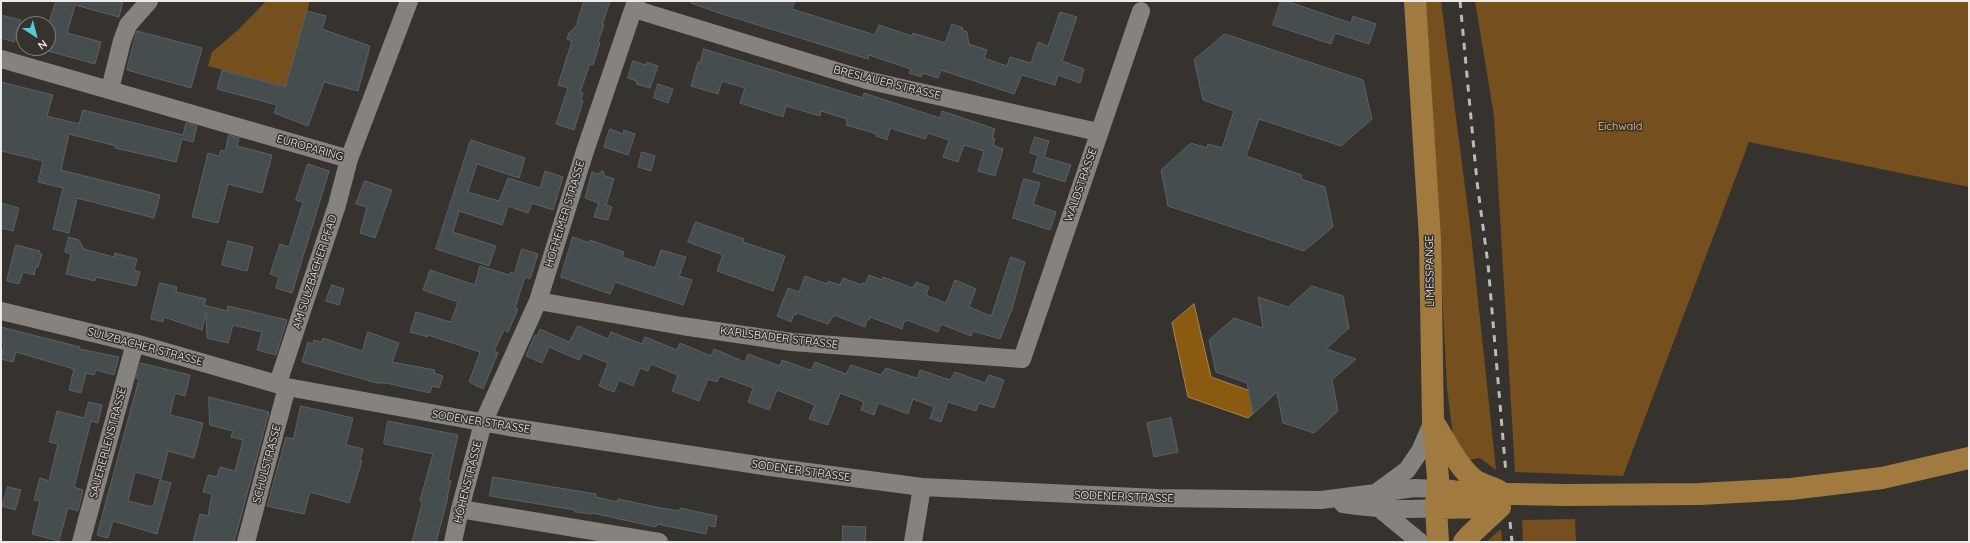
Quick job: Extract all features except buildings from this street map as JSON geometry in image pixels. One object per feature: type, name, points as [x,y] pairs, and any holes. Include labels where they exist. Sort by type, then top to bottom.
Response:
[{"type":"main road","name":"LIMESSPANGE","points":[[1415,1],[1430,239],[1433,421],[1438,478],[1436,499],[1438,542]]},
{"type":"main road","points":[[1433,421],[1452,453],[1468,474],[1502,500]]},
{"type":"main road","points":[[1436,499],[1465,493],[1502,500],[1565,495],[1700,494],[1791,489],[1882,478],[1969,458]]},
{"type":"main road","points":[[1464,542],[1502,500]]},
{"type":"street","points":[[110,89],[122,41],[128,25],[149,1]]},
{"type":"street","name":"EUROPARING","points":[[1,59],[110,89],[349,159],[409,1]]},
{"type":"street","name":"BRESLAUER STRASSE","points":[[635,5],[866,80],[1098,132]]},
{"type":"street","name":"HOFHEIMER STRASSE","points":[[483,423],[538,301],[585,151],[635,5]]},
{"type":"street","name":"WALDSTRASSE","points":[[1022,359],[1098,132],[1141,12]]},
{"type":"street","name":"AM SULZBACHER PFAD","points":[[282,385],[337,205],[349,159]]},
{"type":"street","name":"KARLSBADER STRASSE","points":[[538,301],[682,326],[792,342],[1022,359]]},
{"type":"street","name":"SULZBACHER STRASSE","points":[[1,311],[135,343],[282,385]]},
{"type":"street","name":"SAUERERLENSTRASSE","points":[[81,542],[135,343]]},
{"type":"street","name":"SODENER STRASSE","points":[[282,385],[483,423],[770,467],[922,487],[1151,498],[1377,502],[1414,488],[1436,499]]},
{"type":"street","name":"SCHULSTRASSE","points":[[246,542],[282,385]]},
{"type":"street","points":[[1420,542],[1377,502],[1407,470],[1420,451],[1433,421]]},
{"type":"street","name":"HÖHENSTRASSE","points":[[453,542],[460,509],[483,423]]},
{"type":"street","points":[[913,542],[922,487]]},
{"type":"street","points":[[460,509],[660,542]]},
{"type":"green space","points":[[266,1],[310,1],[288,79],[289,88],[208,66],[212,52],[239,29]]},
{"type":"green space","points":[[1424,1],[1441,1],[1471,234],[1496,470],[1480,458],[1468,460],[1454,443],[1447,388],[1430,64]]},
{"type":"green space","name":"Eichwald","points":[[1475,1],[1969,1],[1969,187],[1749,142],[1623,476],[1515,472],[1494,116]]},
{"type":"green space","points":[[1575,519],[1576,542],[1523,542],[1522,520]]},
{"type":"green space","points":[[1501,529],[1502,542],[1486,542]]},
{"type":"shaded area","points":[[1194,304],[1211,377],[1270,398],[1248,418],[1188,397],[1172,323]]},
{"type":"railway","points":[[1460,1],[1477,182],[1488,264],[1506,474]]},
{"type":"railway","points":[[1510,522],[1512,542]]}]
